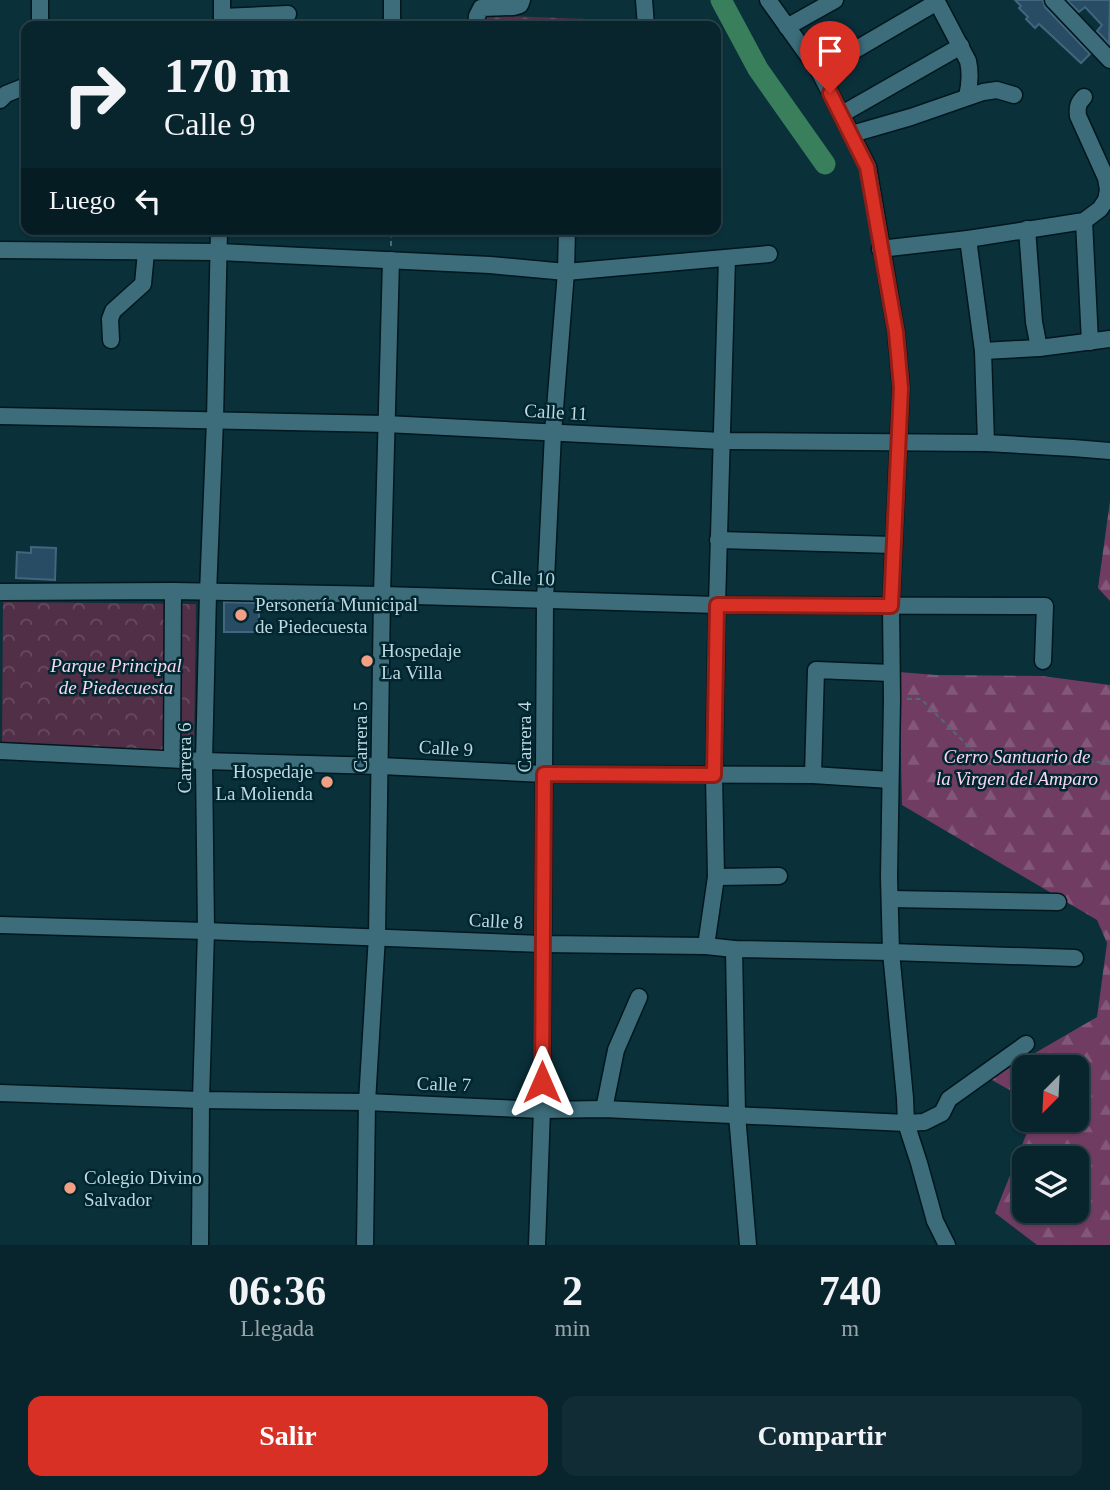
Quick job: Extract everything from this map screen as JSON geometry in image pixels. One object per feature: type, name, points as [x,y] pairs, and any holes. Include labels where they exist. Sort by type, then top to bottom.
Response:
[{"type":"street","points":[[40,0],[40,21]]},
{"type":"street","points":[[392,0],[392,21]]},
{"type":"street","points":[[476,21],[481,8],[513,7],[520,5],[522,0]]},
{"type":"street","points":[[645,0],[646,21]]},
{"type":"street","points":[[768,0],[819,71],[867,167],[896,332],[901,388],[891,606],[891,952],[905,1123],[935,1221],[947,1245]]},
{"type":"street","points":[[788,27],[835,0]]},
{"type":"street","points":[[1053,0],[1110,61]]},
{"type":"street","points":[[819,71],[937,1],[968,61],[970,71],[967,97]]},
{"type":"street","points":[[222,14],[288,14]]},
{"type":"street","points":[[842,114],[961,46]]},
{"type":"street","points":[[0,100],[6,94],[21,88]]},
{"type":"street","points":[[852,134],[983,92],[997,90],[1014,95]]},
{"type":"street","points":[[880,249],[1084,221],[1107,200],[1108,190],[1106,178],[1078,116],[1077,108],[1084,97]]},
{"type":"street","points":[[1084,221],[1090,342]]},
{"type":"street","points":[[1027,229],[1034,323],[1039,348]]},
{"type":"street","name":"Carrera 6","points":[[200,1245],[206,930],[204,761],[219,235]]},
{"type":"street","name":"Carrera 4","points":[[537,1245],[542,1110],[545,600],[553,433],[568,235]]},
{"type":"street","points":[[968,239],[983,351],[986,443]]},
{"type":"street","points":[[0,250],[219,252],[490,265],[566,272],[769,254]]},
{"type":"street","points":[[111,340],[110,319],[113,311],[143,284],[146,252]]},
{"type":"street","points":[[706,947],[716,877],[714,775],[718,540],[727,258]]},
{"type":"street","name":"Carrera 5","points":[[365,1245],[367,1102],[377,936],[391,260]]},
{"type":"street","points":[[983,351],[1039,348],[1110,339]]},
{"type":"street","name":"Calle 11","points":[[0,416],[386,424],[722,441],[986,443],[1110,452]]},
{"type":"street","points":[[718,540],[893,545]]},
{"type":"street","points":[[172,759],[173,591]]},
{"type":"street","name":"Calle 10","points":[[0,592],[173,591],[717,605],[1045,606],[1043,661]]},
{"type":"street","points":[[813,775],[816,670],[891,673]]},
{"type":"street","name":"Calle 9","points":[[0,751],[544,774],[813,775],[890,780]]},
{"type":"street","points":[[716,877],[779,876]]},
{"type":"street","points":[[890,899],[1058,902]]},
{"type":"street","name":"Calle 8","points":[[0,925],[206,930],[543,944],[1075,958]]},
{"type":"street","points":[[734,949],[737,1115],[748,1245]]},
{"type":"street","points":[[604,1109],[616,1051],[639,997]]},
{"type":"street","name":"Calle 7","points":[[0,1093],[367,1102],[542,1110],[604,1109],[905,1123],[924,1122],[942,1113],[949,1098],[1026,1044]]},
{"type":"path","points":[[391,235],[391,260]]},
{"type":"path","points":[[892,699],[922,699],[975,753],[1110,763]]},
{"type":"green space","points":[[482,15],[638,21],[482,21]]},
{"type":"green space","points":[[1110,501],[1110,601],[1098,588]]},
{"type":"green space","name":"Parque Principal de Piedecuesta","points":[[3,602],[196,604],[194,752],[2,742]]},
{"type":"green space","name":"Cerro Santuario de la Virgen del Amparo","points":[[899,672],[1042,676],[1110,685],[1110,1245],[1037,1245],[995,1213],[1012,1170],[1012,1223],[1089,1223],[1089,1146],[1022,1146],[1027,1132],[1089,1132],[1089,1055],[1031,1055],[1097,1017],[1107,943],[1097,920],[902,805]]},
{"type":"green space","name":"Cerro Santuario de la Virgen del Amparo","points":[[1012,1066],[1012,1091],[990,1079]]},
{"type":"building","points":[[1015,0],[1043,0],[1045,7],[1090,54],[1081,63],[1039,24],[1035,28]]},
{"type":"building","points":[[1067,0],[1110,0],[1109,44],[1097,31],[1102,25],[1085,7],[1079,12]]},
{"type":"building","points":[[31,547],[56,548],[55,580],[16,578],[17,552],[31,553]]},
{"type":"building","name":"Personería Municipal de Piedecuesta","points":[[224,602],[259,603],[259,632],[224,632]]},
{"type":"waterway","points":[[721,0],[758,69],[825,164]]},
{"type":"place","name":"Personería Municipal de Piedecuesta","points":[[241,615]]},
{"type":"place","name":"Hospedaje La Villa","points":[[367,661]]},
{"type":"place","name":"Hospedaje La Molienda","points":[[327,782]]},
{"type":"place","name":"Colegio Divino Salvador","points":[[70,1188]]},
{"type":"route","points":[[542,1082],[544,774],[714,775],[717,605],[891,606],[901,415],[896,332],[867,167],[830,93]]}]
